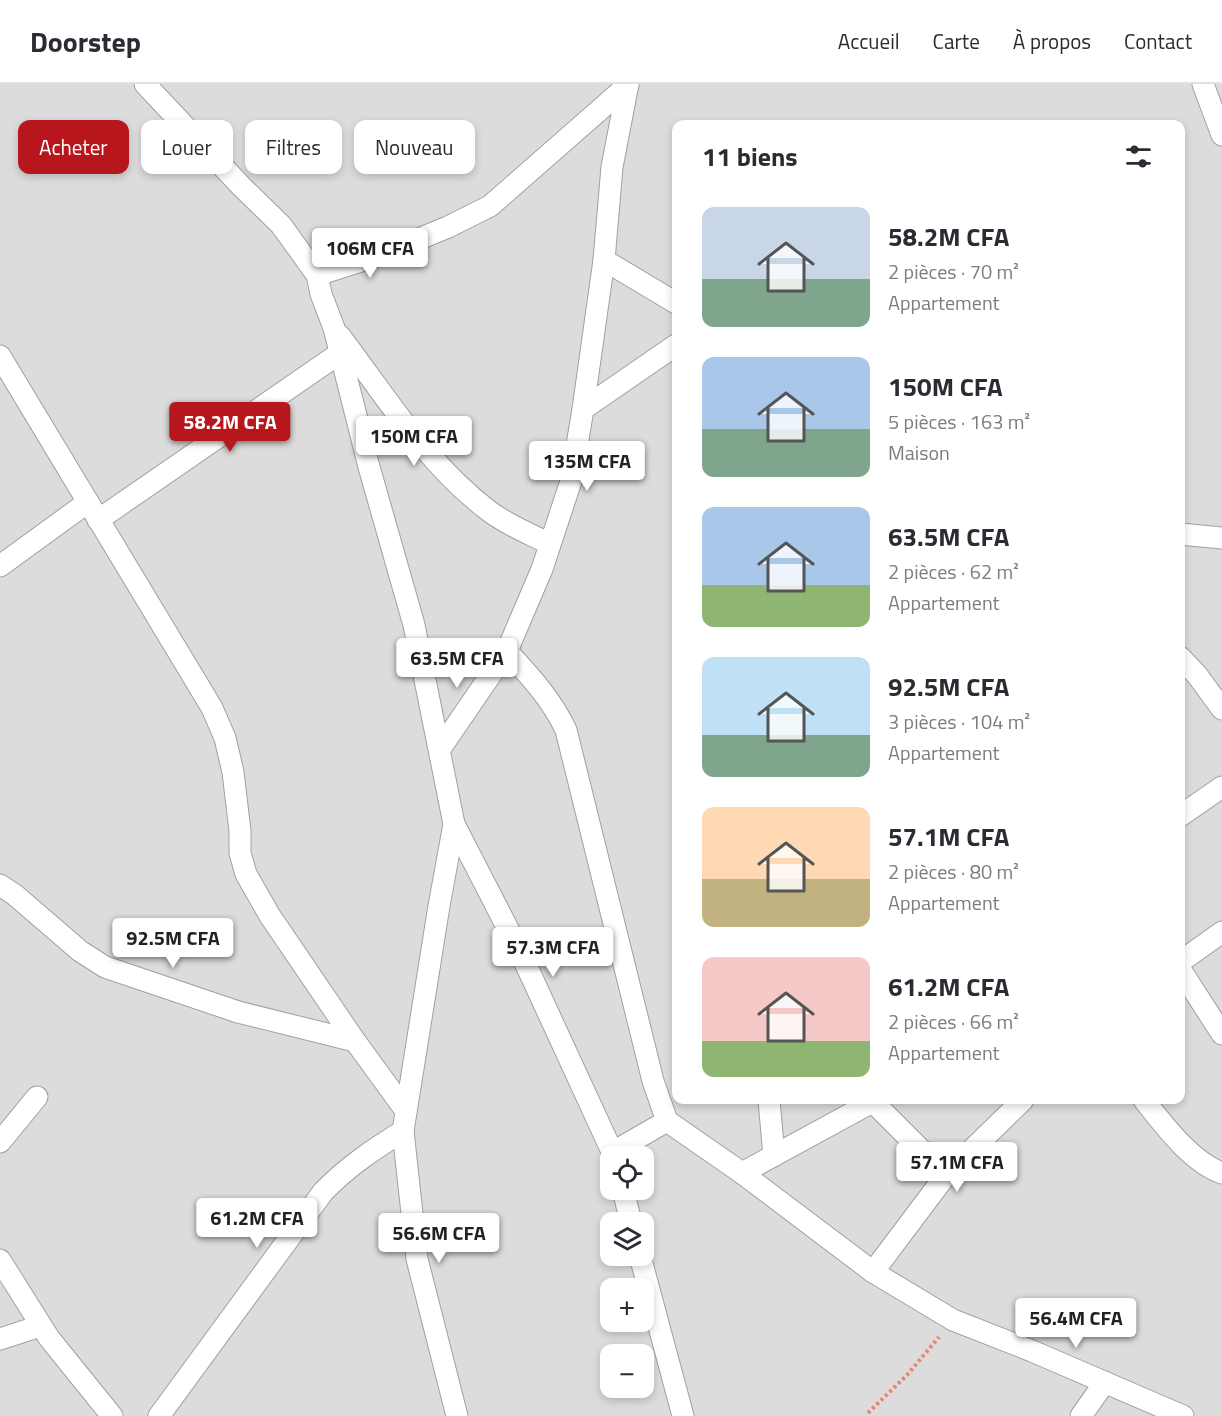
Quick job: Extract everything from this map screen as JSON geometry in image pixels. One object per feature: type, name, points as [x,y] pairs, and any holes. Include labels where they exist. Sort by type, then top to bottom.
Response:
[{"type":"street","points":[[145,84],[281,225],[317,275],[321,294],[334,328],[369,467],[414,625],[454,824],[507,924],[609,1146]]},
{"type":"street","points":[[1203,84],[1222,135]]},
{"type":"street","points":[[317,275],[380,255],[448,227],[490,206],[628,85]]},
{"type":"street","points":[[440,749],[507,651],[542,569],[570,481],[584,409],[604,260],[612,167],[628,85]]},
{"type":"street","points":[[604,260],[672,301]]},
{"type":"street","points":[[334,328],[424,448],[459,487],[491,513],[550,544]]},
{"type":"street","points":[[584,409],[672,348]]},
{"type":"street","points":[[0,566],[93,511],[340,353]]},
{"type":"street","points":[[0,356],[212,708],[225,738],[233,772],[240,831],[240,853],[246,874],[270,916],[355,1041],[404,1121]]},
{"type":"street","points":[[1185,534],[1222,538]]},
{"type":"street","points":[[507,651],[537,684],[558,712],[566,730],[653,1081],[667,1121],[742,1173],[873,1272],[952,1320],[1182,1416]]},
{"type":"street","points":[[1185,662],[1222,709]]},
{"type":"street","points":[[1185,813],[1222,787]]},
{"type":"street","points":[[454,824],[404,1121],[417,1259],[457,1416]]},
{"type":"street","points":[[0,885],[22,900],[80,951],[105,967],[238,1012],[355,1041]]},
{"type":"street","points":[[1185,958],[1222,932]]},
{"type":"street","points":[[1185,977],[1222,1034]]},
{"type":"street","points":[[0,1142],[37,1097]]},
{"type":"street","points":[[769,1104],[774,1156]]},
{"type":"street","points":[[742,1173],[869,1104]]},
{"type":"street","points":[[878,1104],[946,1175]]},
{"type":"street","points":[[873,1272],[946,1175],[1019,1104]]},
{"type":"street","points":[[1147,1104],[1165,1126],[1198,1159],[1222,1173]]},
{"type":"street","points":[[159,1416],[323,1192],[344,1171],[404,1121]]},
{"type":"street","points":[[626,1146],[667,1121]]},
{"type":"street","points":[[0,1260],[40,1326],[112,1416]]},
{"type":"street","points":[[643,1266],[683,1416]]},
{"type":"street","points":[[0,1339],[40,1326]]},
{"type":"street","points":[[1081,1416],[1105,1382]]},
{"type":"path","points":[[868,1413],[908,1374],[952,1320]]},
{"type":"shaded area","points":[[0,84],[1222,84],[1222,1416],[0,1416]]}]
